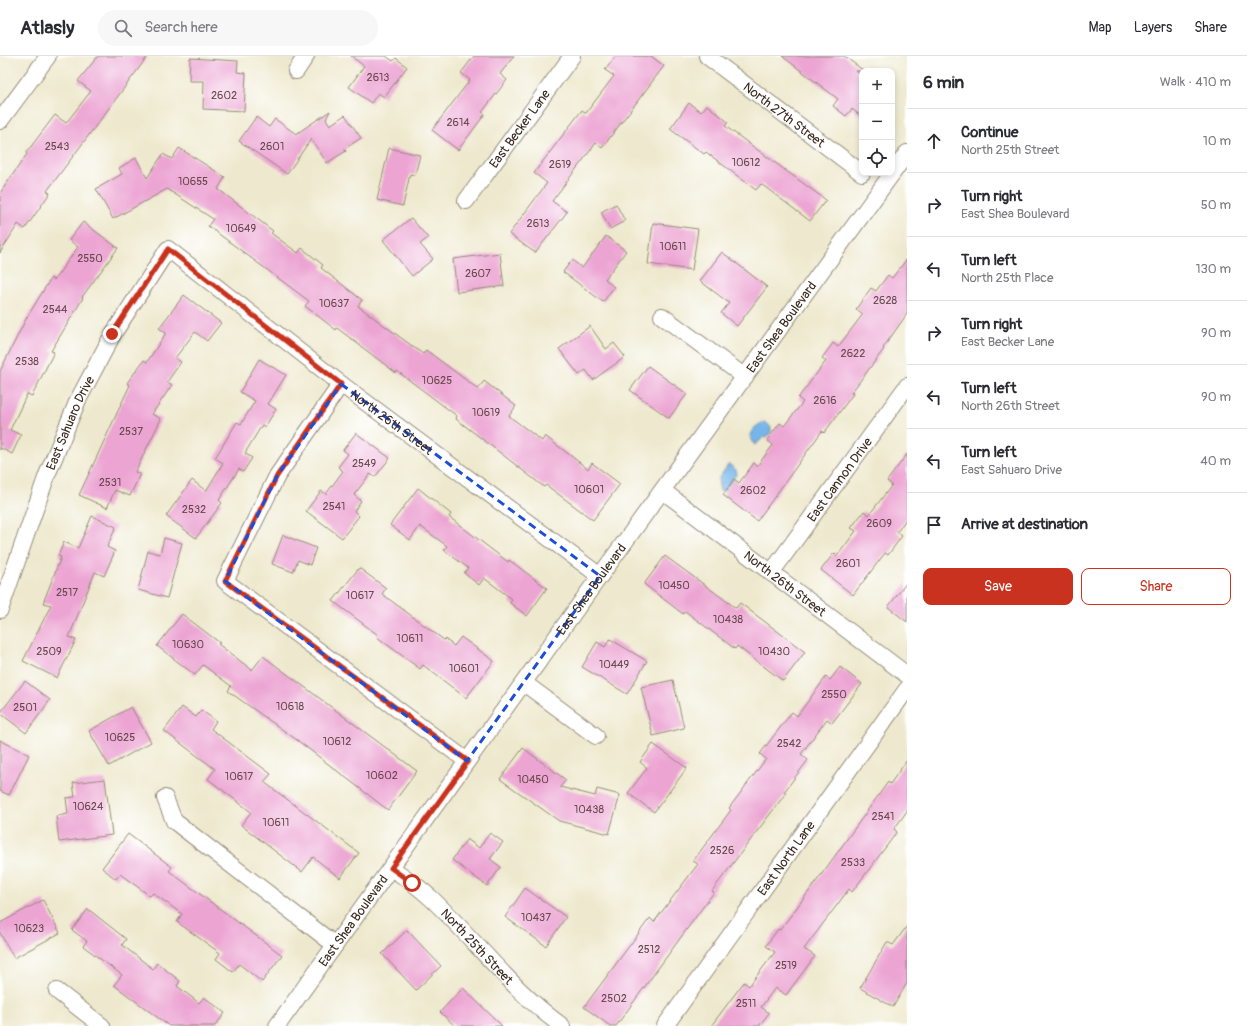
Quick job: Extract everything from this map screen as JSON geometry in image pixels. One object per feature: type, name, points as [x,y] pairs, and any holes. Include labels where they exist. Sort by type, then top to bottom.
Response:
[{"type":"street","points":[[0,121],[48,56]]},
{"type":"street","points":[[296,71],[306,56]]},
{"type":"street","name":"East Becker Lane","points":[[466,200],[572,56]]},
{"type":"street","name":"North 27th Street","points":[[707,56],[859,171]]},
{"type":"street","name":"East Shea Boulevard","points":[[277,1026],[600,576],[907,153]]},
{"type":"street","name":"North 27th Street","points":[[866,176],[883,187]]},
{"type":"street","name":"North 26th Street","points":[[168,249],[341,384],[600,576]]},
{"type":"street","name":"East Sahuaro Drive","points":[[0,610],[47,475],[78,400],[112,334],[168,249]]},
{"type":"street","points":[[662,316],[745,377]]},
{"type":"street","points":[[341,384],[277,476],[225,581],[468,761]]},
{"type":"street","name":"East Cannon Drive","points":[[771,573],[907,386]]},
{"type":"street","name":"North 26th Street","points":[[663,491],[907,675]]},
{"type":"street","points":[[524,683],[596,736]]},
{"type":"street","name":"East North Lane","points":[[665,1026],[907,690]]},
{"type":"street","points":[[165,798],[174,821],[335,945]]},
{"type":"street","name":"North 25th Street","points":[[391,868],[432,899],[523,995],[562,1026]]},
{"type":"street","points":[[56,992],[102,1026]]},
{"type":"highlighted area","points":[[341,384],[600,576],[467,761],[225,581],[277,476]]},
{"type":"water","points":[[764,422],[768,424],[771,431],[768,436],[763,438],[755,445],[750,438],[750,435],[757,426]]},
{"type":"water","points":[[729,464],[736,470],[737,473],[724,491],[720,491],[718,479]]},
{"type":"building","points":[[98,56],[148,56],[47,191],[50,193],[25,229],[18,224],[0,253],[0,193],[27,154],[26,153],[55,115],[66,123],[91,91],[78,81]]},
{"type":"building","points":[[351,56],[386,56],[393,61],[396,58],[407,67],[384,97],[378,93],[371,103],[349,87],[364,66]]},
{"type":"building","points":[[474,56],[514,56],[500,74],[507,80],[482,112],[485,114],[458,150],[432,130],[470,80],[461,73]]},
{"type":"building","points":[[616,56],[651,56],[664,66],[602,148],[596,143],[552,201],[567,212],[536,252],[534,252],[509,234],[547,183],[534,173],[582,110],[586,113],[614,76],[605,70]]},
{"type":"building","points":[[782,56],[844,56],[860,68],[859,71],[856,71],[859,74],[859,115],[852,109],[846,116],[833,106],[838,99]]},
{"type":"building","points":[[190,58],[238,61],[237,72],[246,73],[244,111],[203,109],[204,81],[189,81]]},
{"type":"building","points":[[689,103],[701,112],[707,105],[728,122],[725,126],[826,200],[810,221],[761,184],[756,190],[706,152],[704,154],[670,129]]},
{"type":"building","points":[[330,111],[326,119],[330,125],[345,115],[361,138],[344,149],[346,151],[327,163],[311,139],[287,174],[239,141],[256,117],[269,127],[275,119],[296,134]]},
{"type":"building","points":[[179,148],[225,177],[218,189],[273,231],[271,233],[298,253],[302,248],[323,265],[321,268],[362,300],[358,306],[423,354],[426,350],[478,389],[484,381],[516,406],[509,416],[542,441],[545,436],[588,469],[592,463],[620,484],[593,520],[546,485],[544,487],[456,419],[457,416],[397,371],[396,373],[337,328],[336,330],[305,306],[309,301],[208,226],[213,219],[167,189],[113,219],[96,189],[122,174],[119,168],[136,158],[147,178],[163,154],[172,159]]},
{"type":"building","points":[[389,148],[420,155],[415,175],[410,174],[403,206],[377,200]]},
{"type":"building","points":[[616,204],[625,221],[610,229],[601,212]]},
{"type":"building","points":[[411,218],[428,238],[420,244],[433,259],[412,276],[383,240]]},
{"type":"building","points":[[83,222],[118,248],[82,297],[83,298],[51,351],[54,352],[32,396],[27,394],[10,430],[21,435],[12,454],[1,448],[0,450],[0,371],[26,319],[51,278],[54,280],[78,247],[69,240]]},
{"type":"building","points":[[653,223],[698,229],[692,270],[648,264]]},
{"type":"building","points":[[606,236],[626,251],[605,279],[614,287],[603,302],[563,272],[572,260],[582,268]]},
{"type":"building","points":[[722,252],[767,287],[737,326],[721,313],[729,303],[700,281]]},
{"type":"building","points":[[500,253],[504,286],[457,292],[453,259]]},
{"type":"building","points":[[907,259],[907,314],[883,348],[884,349],[851,393],[853,394],[824,433],[822,431],[757,521],[723,495],[734,479],[739,483],[754,463],[757,466],[773,445],[767,440],[780,423],[784,426],[803,402],[798,398],[826,361],[822,358],[833,343],[838,347],[863,314],[856,309],[871,288],[876,291],[888,275],[892,278]]},
{"type":"building","points":[[184,295],[221,323],[207,341],[195,332],[175,358],[181,362],[167,382],[172,385],[152,414],[161,419],[135,472],[140,474],[130,496],[115,490],[107,508],[79,495],[130,385],[127,383],[144,360],[147,362],[166,333],[159,328]]},
{"type":"building","points":[[590,326],[606,349],[614,343],[625,357],[593,380],[586,370],[579,375],[559,349]]},
{"type":"building","points":[[259,359],[286,375],[268,404],[276,409],[265,427],[262,425],[245,453],[252,458],[243,472],[239,469],[219,500],[222,503],[196,538],[166,516],[192,480],[206,491],[223,463],[215,458],[237,422],[241,424],[255,401],[240,392]]},
{"type":"building","points":[[648,366],[687,394],[669,418],[630,390]]},
{"type":"building","points":[[356,433],[390,458],[375,477],[370,474],[354,495],[361,501],[354,511],[359,516],[342,538],[306,511],[321,491],[326,494],[343,471],[338,467],[348,454],[343,450]]},
{"type":"building","points":[[907,454],[907,518],[897,532],[902,536],[888,555],[885,553],[853,595],[821,570],[834,553],[837,556],[856,531],[851,528],[864,511],[869,515],[892,485],[887,481]]},
{"type":"building","points":[[418,488],[451,514],[449,517],[508,562],[509,560],[547,588],[527,616],[510,603],[512,599],[484,578],[479,585],[464,573],[468,568],[444,550],[447,546],[420,526],[410,540],[390,525]]},
{"type":"building","points":[[92,516],[116,527],[107,547],[115,551],[104,576],[95,572],[69,637],[76,640],[57,678],[23,661],[51,605],[43,603],[61,557],[58,556],[64,542],[78,548]]},
{"type":"building","points":[[283,535],[316,548],[310,565],[298,560],[293,572],[272,564]]},
{"type":"building","points":[[164,538],[182,543],[167,598],[138,590],[148,551],[160,554]]},
{"type":"building","points":[[665,556],[736,608],[740,603],[805,652],[783,681],[737,646],[735,649],[685,611],[683,614],[644,584]]},
{"type":"building","points":[[359,568],[386,588],[382,594],[444,640],[445,639],[454,646],[461,637],[494,661],[466,698],[423,665],[420,669],[377,637],[378,635],[333,601]]},
{"type":"building","points":[[907,582],[907,622],[888,607]]},
{"type":"building","points":[[182,614],[252,670],[263,656],[417,771],[388,810],[297,740],[228,691],[231,686],[203,665],[195,675],[157,646]]},
{"type":"building","points":[[610,639],[647,661],[627,694],[582,667],[597,642],[605,647]]},
{"type":"building","points":[[840,667],[862,684],[832,723],[827,719],[801,754],[808,760],[784,792],[786,793],[712,891],[714,892],[616,1026],[610,1026],[584,1007],[650,918],[654,922],[698,864],[693,861],[731,810],[729,808],[766,759],[760,754],[792,712],[797,716],[826,677],[830,680]]},
{"type":"building","points":[[673,680],[684,728],[653,736],[641,687]]},
{"type":"building","points":[[25,681],[50,700],[26,733],[0,713]]},
{"type":"building","points":[[131,707],[151,742],[109,766],[89,731]]},
{"type":"building","points":[[182,707],[196,717],[201,710],[216,721],[211,729],[271,774],[264,782],[359,853],[340,878],[313,857],[302,872],[241,825],[251,812],[208,779],[215,769],[164,731]]},
{"type":"building","points":[[0,740],[29,755],[9,795],[0,791]]},
{"type":"building","points":[[653,744],[687,768],[654,812],[628,793],[647,768],[640,762]]},
{"type":"building","points":[[523,748],[566,780],[560,787],[595,796],[597,789],[620,795],[609,834],[559,821],[500,779]]},
{"type":"building","points":[[907,760],[907,811],[894,829],[897,832],[852,892],[849,889],[804,949],[815,956],[786,995],[775,988],[761,1007],[769,1013],[759,1026],[711,1026],[744,982],[749,986],[775,952],[766,946],[778,929],[780,930],[824,871],[888,782],[890,784]]},
{"type":"building","points":[[105,779],[112,835],[59,842],[56,816],[68,814],[66,798],[75,797],[73,783]]},
{"type":"building","points":[[490,833],[503,842],[490,859],[501,867],[487,886],[452,860],[467,839],[479,848]]},
{"type":"building","points":[[128,834],[172,867],[169,871],[282,955],[262,982],[239,964],[233,972],[216,959],[220,953],[177,922],[182,914],[153,893],[150,896],[120,874],[116,879],[102,868]]},
{"type":"building","points":[[525,888],[566,917],[546,946],[505,917]]},
{"type":"building","points":[[43,900],[60,933],[14,958],[0,933],[0,923]]},
{"type":"building","points":[[88,909],[126,939],[122,945],[153,969],[157,963],[180,981],[177,986],[199,1003],[204,997],[225,1013],[215,1026],[169,1026],[114,985],[122,975],[83,946],[87,941],[72,930]]},
{"type":"building","points":[[907,926],[907,983],[893,1007],[860,988],[887,942],[893,945]]},
{"type":"building","points":[[407,930],[441,966],[416,990],[382,954]]},
{"type":"building","points":[[463,988],[502,1026],[455,1026],[440,1012]]},
{"type":"route","points":[[112,334],[168,249],[341,384],[277,476],[225,581],[468,761],[391,868],[412,883]]}]
